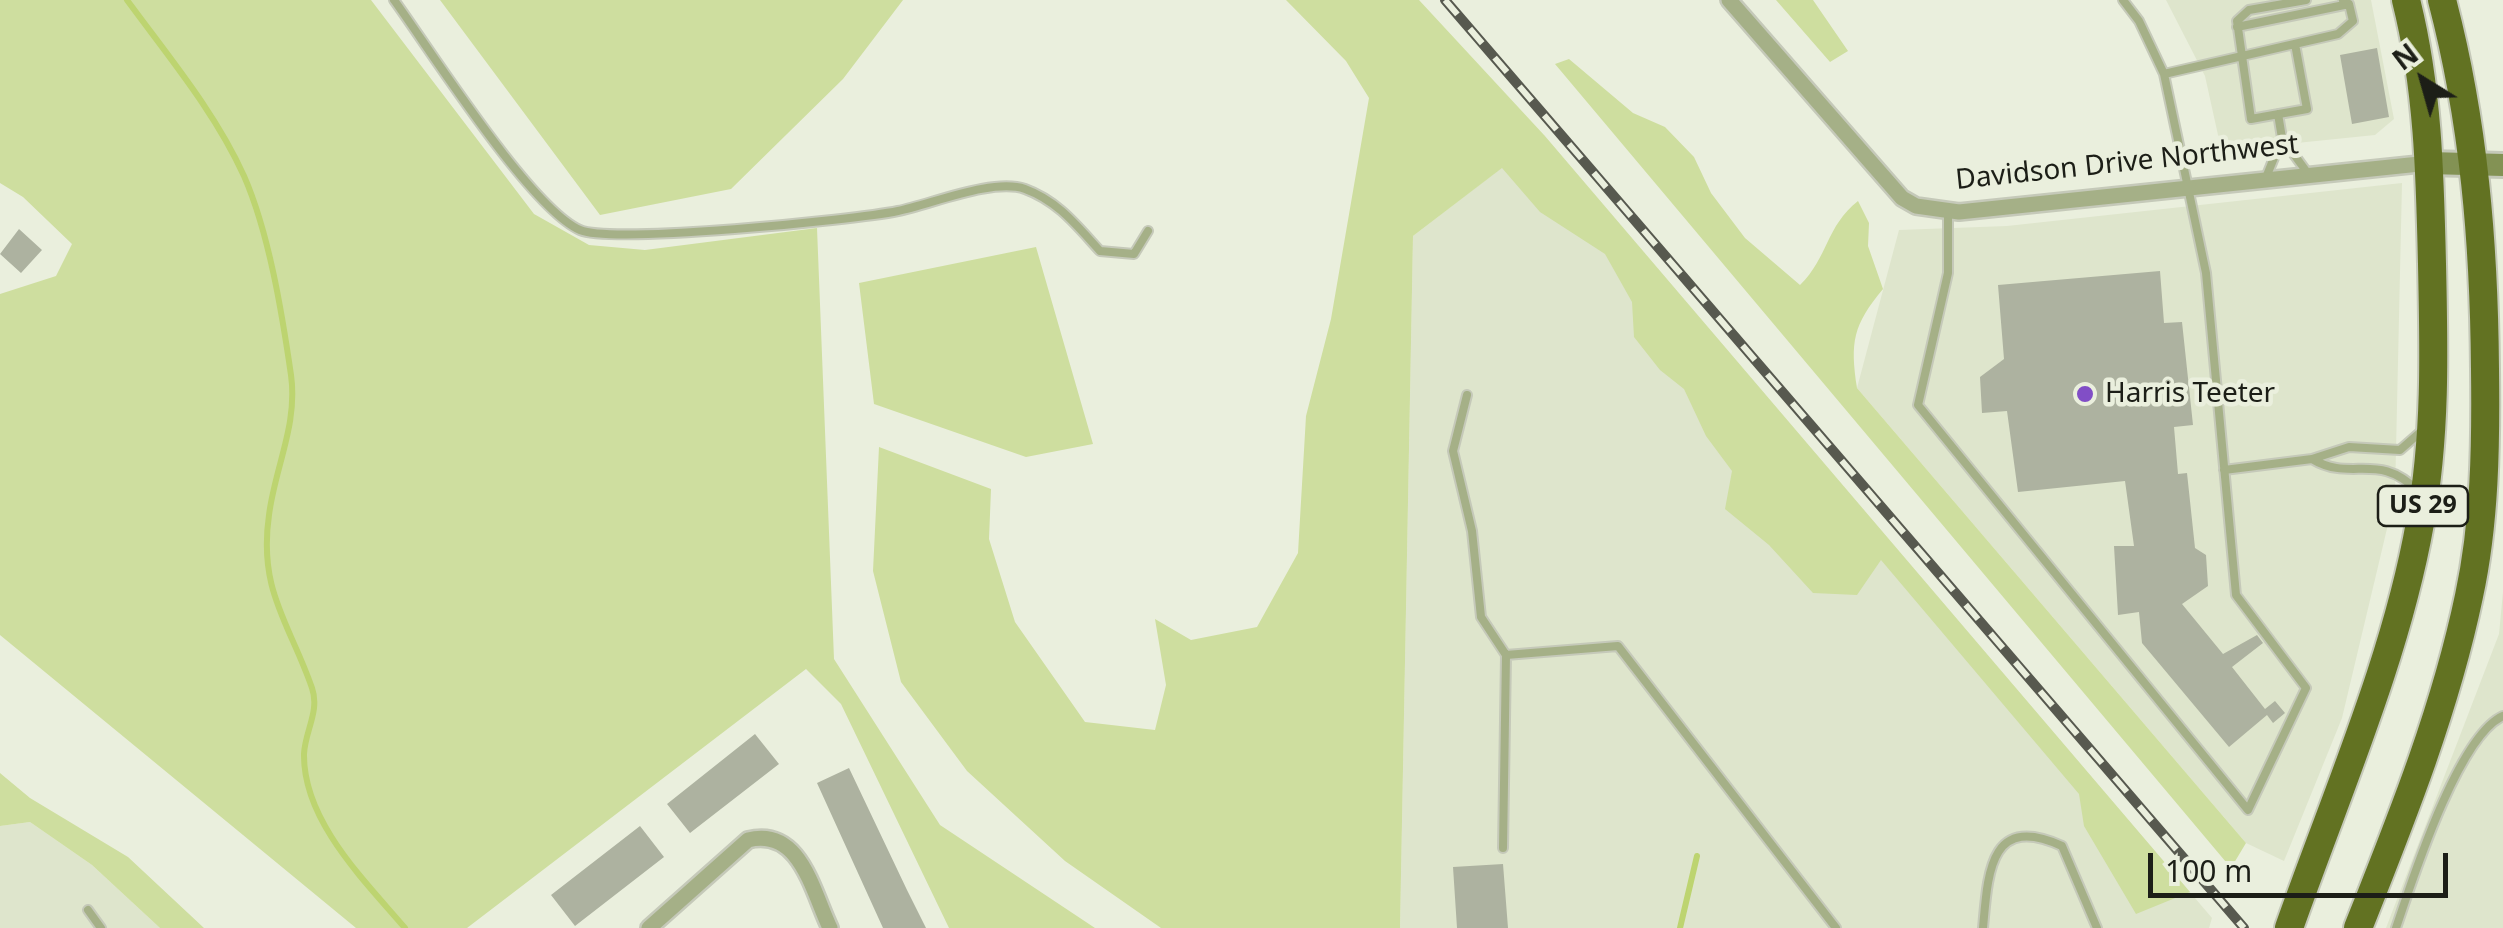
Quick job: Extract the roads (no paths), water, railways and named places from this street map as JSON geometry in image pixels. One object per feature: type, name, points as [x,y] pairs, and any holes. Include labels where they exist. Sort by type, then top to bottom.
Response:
[{"type":"highway","name":"US 29","points":[[2289,928],[2404,594],[2424,497],[2432,422],[2429,163],[2420,63],[2406,0]]},
{"type":"highway","name":"US 29","points":[[2358,928],[2439,710],[2476,558],[2486,394],[2484,279],[2489,165],[2442,0]]},
{"type":"main road","name":"Davidson Drive Northwest","points":[[2429,163],[2489,165]]},
{"type":"street","name":"Davidson Drive Northwest","points":[[1729,0],[1902,198],[1916,206],[1948,211],[2429,163]]},
{"type":"street","points":[[649,928],[748,840],[763,836],[782,841],[797,854],[830,928]]},
{"type":"lane","points":[[394,0],[538,199],[580,231],[639,236],[896,212],[970,192],[1020,187],[1057,204],[1100,251],[1134,254],[1148,232]]},
{"type":"lane","points":[[1948,211],[1948,272],[1918,405],[2248,810],[2306,688],[2236,595],[2206,273],[2164,74],[2139,21],[2123,0]]},
{"type":"lane","points":[[2295,44],[2307,109],[2250,119],[2237,21],[2249,10],[2306,0]]},
{"type":"lane","points":[[2164,74],[2338,34],[2353,21],[2346,2],[2237,27]]},
{"type":"lane","points":[[2278,114],[2282,138],[2309,175]]},
{"type":"lane","points":[[2265,180],[2282,138]]},
{"type":"lane","points":[[1467,395],[1453,451],[1472,531],[1481,617],[1506,655],[1504,848]]},
{"type":"lane","points":[[2224,470],[2312,459],[2349,447],[2400,450],[2432,422]]},
{"type":"lane","points":[[2312,459],[2329,469],[2362,467],[2401,473],[2424,497]]},
{"type":"lane","points":[[1506,655],[1618,646],[1836,928]]},
{"type":"lane","points":[[2396,928],[2438,806],[2486,731],[2503,716]]},
{"type":"lane","points":[[1983,928],[1988,876],[2002,844],[2020,834],[2041,836],[2062,846],[2097,928]]},
{"type":"lane","points":[[88,910],[101,928]]},
{"type":"waterway","points":[[127,0],[219,129],[244,176],[261,222],[279,300],[292,393],[289,429],[269,515],[268,565],[278,606],[314,696],[304,754],[306,779],[314,803],[339,848],[405,928]]},
{"type":"waterway","points":[[1680,928],[1697,856]]},
{"type":"railway","points":[[1445,0],[2244,928]]},
{"type":"place","name":"Harris Teeter","points":[[2085,394]]}]
